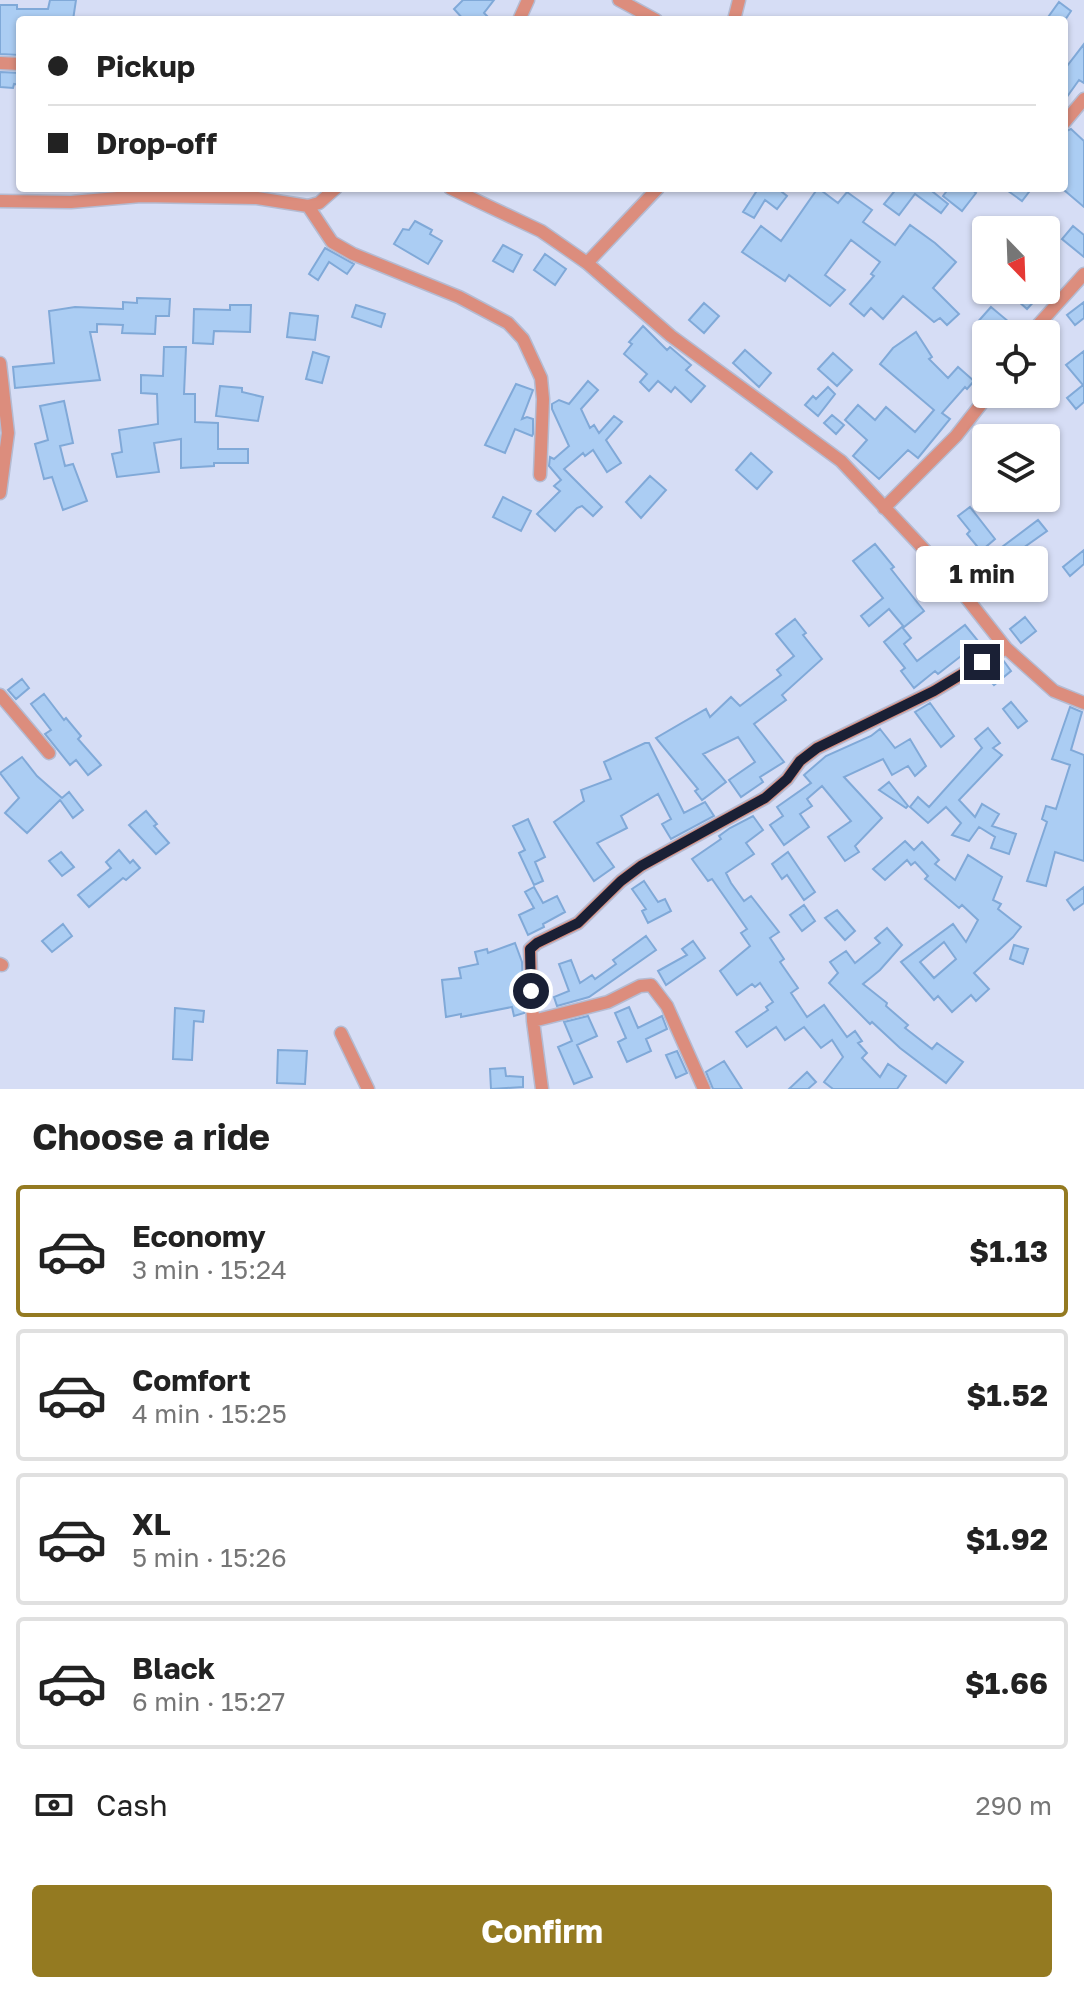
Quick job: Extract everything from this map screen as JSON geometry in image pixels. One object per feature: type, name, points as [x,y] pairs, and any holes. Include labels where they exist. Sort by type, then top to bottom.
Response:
[{"type":"street","points":[[619,0],[649,16]]},
{"type":"street","points":[[1068,118],[1084,99]]},
{"type":"street","points":[[0,201],[71,202],[141,196],[257,198],[308,206],[319,203],[331,192]]},
{"type":"street","points":[[458,192],[541,231],[587,263],[671,336],[841,461],[950,577],[1006,648],[1054,691],[1084,703]]},
{"type":"street","points":[[587,263],[654,192]]},
{"type":"street","points":[[308,206],[332,242],[353,254],[459,297],[508,323],[523,339],[541,378],[540,475]]},
{"type":"street","points":[[1043,320],[1084,274]]},
{"type":"street","points":[[0,363],[8,433],[0,493]]},
{"type":"street","points":[[884,508],[956,436],[978,408]]},
{"type":"street","points":[[542,1089],[533,1021],[530,949],[578,923],[641,866],[765,798],[787,779],[800,761],[817,748],[934,691],[1006,648]]},
{"type":"street","points":[[0,695],[49,753]]},
{"type":"street","points":[[533,1021],[608,1002],[640,986],[651,985],[667,1006],[704,1089]]},
{"type":"street","points":[[341,1033],[368,1089]]},
{"type":"building","points":[[50,0],[76,0],[74,16],[16,16],[16,55],[0,54],[0,5],[17,5],[17,9],[48,9]]},
{"type":"building","points":[[463,0],[494,0],[484,13],[487,16],[460,16],[454,9]]},
{"type":"building","points":[[1059,2],[1071,11],[1068,16],[1049,16]]},
{"type":"building","points":[[1084,44],[1084,83],[1079,80],[1068,95],[1068,65]]},
{"type":"building","points":[[0,72],[16,73],[13,88],[0,87]]},
{"type":"building","points":[[1071,129],[1084,141],[1084,207],[1066,192],[1068,130]]},
{"type":"building","points":[[756,192],[782,192],[787,196],[777,209],[765,200],[754,218],[743,212]]},
{"type":"building","points":[[815,192],[823,192],[838,203],[847,192],[872,210],[863,222],[895,245],[910,225],[956,262],[933,288],[959,314],[947,325],[940,318],[934,322],[903,296],[883,319],[871,308],[864,316],[850,304],[874,276],[871,274],[880,262],[851,240],[825,275],[845,290],[830,306],[789,275],[785,281],[742,252],[761,226],[781,241]]},
{"type":"building","points":[[894,192],[933,192],[948,204],[941,213],[915,194],[899,215],[884,204]]},
{"type":"building","points":[[946,192],[976,193],[962,211],[943,196]]},
{"type":"building","points":[[1010,192],[1029,192],[1022,201]]},
{"type":"building","points":[[415,221],[432,230],[430,234],[442,241],[428,264],[394,244],[403,229],[409,230]]},
{"type":"building","points":[[1073,226],[1084,235],[1084,257],[1062,239]]},
{"type":"building","points":[[503,245],[522,255],[513,272],[493,261]]},
{"type":"building","points":[[325,248],[354,264],[347,274],[329,262],[318,280],[309,274]]},
{"type":"building","points":[[545,254],[566,269],[555,285],[534,270]]},
{"type":"building","points":[[137,298],[170,299],[169,316],[156,316],[155,334],[122,333],[123,325],[97,324],[97,332],[90,332],[100,380],[15,388],[13,367],[54,363],[49,311],[75,307],[123,309],[123,302],[137,303]]},
{"type":"building","points":[[1084,302],[1084,318],[1075,325],[1067,315]]},
{"type":"building","points":[[704,303],[719,316],[704,333],[689,320]]},
{"type":"building","points":[[230,305],[251,305],[250,332],[214,331],[213,344],[193,343],[194,309],[230,310]]},
{"type":"building","points":[[356,305],[385,314],[381,327],[352,317]]},
{"type":"building","points":[[991,307],[1007,320],[979,320]]},
{"type":"building","points":[[290,313],[318,316],[315,340],[287,337]]},
{"type":"building","points":[[643,326],[667,350],[670,347],[691,365],[686,370],[705,386],[691,402],[675,387],[671,392],[658,381],[649,391],[640,382],[647,374],[624,354],[632,344],[629,342]]},
{"type":"building","points":[[916,332],[932,357],[929,359],[948,378],[958,367],[972,379],[972,383],[942,413],[950,419],[918,458],[908,450],[879,479],[853,456],[867,440],[845,420],[858,405],[875,420],[886,407],[915,432],[934,410],[880,364],[893,348]]},
{"type":"building","points":[[164,347],[186,347],[184,394],[195,394],[195,422],[218,423],[218,449],[248,449],[248,463],[214,463],[214,466],[181,468],[181,439],[154,443],[159,472],[117,477],[112,454],[122,452],[119,430],[158,424],[157,394],[141,393],[141,375],[163,376]]},
{"type":"building","points":[[745,350],[771,373],[759,387],[733,363]]},
{"type":"building","points":[[1084,351],[1084,402],[1076,409],[1067,398],[1083,385],[1066,365]]},
{"type":"building","points":[[313,352],[329,357],[322,383],[306,379]]},
{"type":"building","points":[[833,353],[852,370],[837,386],[818,369]]},
{"type":"building","points":[[588,381],[598,390],[581,409],[590,428],[594,425],[599,433],[614,416],[622,422],[606,440],[621,463],[607,472],[593,450],[585,456],[583,453],[564,469],[602,507],[593,516],[582,506],[577,508],[555,531],[537,514],[560,491],[554,486],[561,480],[549,466],[550,457],[554,459],[569,446],[552,404],[559,400],[569,404]]},
{"type":"building","points":[[516,384],[533,390],[522,419],[533,419],[533,434],[515,429],[505,453],[485,445]]},
{"type":"building","points":[[220,386],[242,388],[242,392],[263,397],[258,421],[216,416]]},
{"type":"building","points":[[828,387],[835,394],[818,416],[805,405]]},
{"type":"building","points":[[64,401],[73,443],[60,446],[65,466],[73,464],[87,501],[63,510],[52,477],[44,479],[35,444],[48,440],[40,406]]},
{"type":"building","points":[[832,415],[844,425],[836,434],[824,423]]},
{"type":"building","points":[[751,453],[772,472],[757,489],[736,470]]},
{"type":"building","points":[[650,476],[666,490],[641,518],[626,502]]},
{"type":"building","points":[[503,497],[531,511],[521,531],[493,517]]},
{"type":"building","points":[[970,507],[995,539],[981,551],[958,516]]},
{"type":"building","points":[[1038,520],[1047,531],[1002,563],[994,553]]},
{"type":"building","points":[[875,544],[924,611],[904,627],[889,609],[869,626],[861,616],[883,598],[853,561]]},
{"type":"building","points":[[1084,550],[1084,564],[1070,576],[1063,567]]},
{"type":"building","points":[[1025,617],[1036,631],[1021,643],[1010,629]]},
{"type":"building","points":[[795,619],[822,659],[782,695],[786,700],[754,724],[784,762],[760,777],[763,782],[741,797],[729,780],[755,762],[738,737],[703,754],[726,782],[702,800],[695,791],[698,789],[656,738],[706,709],[710,717],[731,697],[740,706],[781,675],[777,670],[794,656],[776,634]]},
{"type":"building","points":[[965,625],[983,647],[966,661],[961,656],[938,674],[935,671],[914,688],[901,671],[905,668],[884,642],[902,627],[911,638],[904,644],[917,661]]},
{"type":"building","points":[[1003,660],[1011,671],[994,685],[984,674]]},
{"type":"building","points":[[22,679],[29,688],[16,699],[8,690]]},
{"type":"building","points":[[44,694],[81,736],[78,739],[101,765],[88,775],[76,760],[70,765],[45,734],[51,730],[31,704]]},
{"type":"building","points":[[1011,702],[1027,721],[1018,728],[1003,709]]},
{"type":"building","points":[[930,703],[954,736],[941,747],[915,712]]},
{"type":"building","points":[[1070,707],[1082,712],[1071,750],[1084,755],[1084,861],[1055,852],[1046,886],[1027,881],[1047,822],[1042,819],[1046,806],[1056,809],[1070,765],[1052,759]]},
{"type":"building","points":[[988,728],[1000,743],[993,748],[1002,755],[959,800],[975,817],[982,804],[999,814],[992,826],[1016,834],[1009,854],[991,848],[995,837],[979,827],[969,841],[952,835],[961,823],[946,807],[928,823],[910,807],[918,797],[929,807],[982,748],[975,739]]},
{"type":"building","points":[[880,729],[895,748],[910,739],[926,766],[915,776],[908,766],[892,775],[883,759],[844,777],[882,818],[855,846],[859,852],[845,861],[828,837],[851,821],[822,786],[807,799],[812,806],[800,814],[809,827],[784,845],[770,825],[783,816],[777,807],[811,783],[804,775],[826,756]]},
{"type":"building","points":[[649,743],[684,813],[705,802],[714,816],[671,839],[662,824],[671,819],[658,794],[621,816],[627,828],[597,843],[614,867],[594,881],[554,822],[584,801],[581,790],[611,779],[604,762]]},
{"type":"building","points":[[22,757],[37,776],[62,798],[69,792],[83,810],[73,818],[60,800],[27,833],[5,813],[19,798],[0,773]]},
{"type":"building","points":[[889,782],[908,806],[906,808],[879,790]]},
{"type":"building","points":[[146,811],[169,843],[156,854],[129,825]]},
{"type":"building","points":[[753,816],[763,830],[746,843],[754,854],[726,873],[731,883],[744,901],[751,896],[779,932],[770,938],[784,959],[780,962],[798,988],[791,993],[807,1017],[824,1005],[847,1037],[855,1031],[862,1041],[858,1043],[867,1053],[862,1058],[880,1077],[888,1064],[906,1076],[897,1089],[833,1089],[824,1082],[843,1057],[832,1040],[821,1048],[804,1027],[785,1040],[776,1027],[747,1047],[736,1032],[768,1010],[766,1007],[773,1002],[760,983],[755,987],[752,984],[737,995],[720,971],[750,946],[741,933],[747,929],[712,879],[708,881],[692,859],[721,839],[719,836],[730,828]]},
{"type":"building","points":[[528,819],[545,857],[535,862],[543,881],[534,885],[519,853],[525,850],[513,826]]},
{"type":"building","points":[[905,841],[914,850],[922,842],[939,860],[935,864],[955,880],[968,855],[1002,877],[993,900],[1001,904],[998,909],[1021,927],[974,973],[989,989],[976,1001],[971,995],[952,1012],[938,996],[934,1000],[901,962],[953,924],[966,942],[978,920],[925,879],[928,876],[915,862],[911,865],[907,860],[885,880],[873,869]],"holes":[[[944,942],[956,959],[934,978],[920,962]]]},
{"type":"building","points":[[119,850],[130,863],[133,860],[140,868],[89,907],[78,895],[111,868],[106,862]]},
{"type":"building","points":[[61,852],[74,867],[62,876],[49,861]]},
{"type":"building","points":[[788,852],[815,892],[804,900],[787,875],[782,879],[772,864]]},
{"type":"building","points":[[644,881],[658,902],[665,899],[671,911],[648,923],[642,911],[646,909],[632,889]]},
{"type":"building","points":[[534,887],[543,903],[557,896],[565,912],[528,935],[519,915],[534,908],[525,892]]},
{"type":"building","points":[[1084,887],[1084,903],[1074,910],[1067,900]]},
{"type":"building","points":[[804,905],[815,921],[802,931],[790,915]]},
{"type":"building","points":[[837,910],[855,931],[845,940],[825,918]]},
{"type":"building","points":[[63,924],[72,936],[52,952],[42,941]]},
{"type":"building","points":[[887,928],[902,945],[863,984],[908,1025],[905,1028],[932,1049],[937,1043],[963,1062],[946,1083],[872,1022],[870,1024],[829,983],[838,973],[830,962],[846,951],[855,963],[880,943],[875,938]]},
{"type":"building","points":[[646,936],[656,950],[589,997],[557,1006],[554,997],[569,991],[559,964],[571,960],[580,983],[592,975],[595,979],[616,964],[613,960]]},
{"type":"building","points":[[693,941],[705,958],[666,985],[658,971],[687,955],[682,949]]},
{"type":"building","points":[[515,943],[522,962],[524,1013],[514,1016],[512,1007],[446,1017],[442,980],[461,978],[459,968],[478,964],[475,952],[487,949],[488,953]]},
{"type":"building","points":[[1014,945],[1028,949],[1023,964],[1010,959]]},
{"type":"building","points":[[629,1007],[638,1028],[662,1016],[667,1029],[646,1039],[651,1051],[627,1062],[618,1042],[626,1038],[615,1013]]},
{"type":"building","points":[[175,1008],[204,1011],[203,1022],[194,1021],[192,1060],[173,1059]]},
{"type":"building","points":[[588,1016],[597,1036],[577,1045],[592,1077],[574,1084],[558,1047],[572,1041],[564,1022]]},
{"type":"building","points":[[278,1050],[307,1051],[305,1084],[277,1083]]},
{"type":"building","points":[[677,1051],[687,1073],[676,1078],[666,1055]]},
{"type":"building","points":[[724,1061],[742,1089],[713,1089],[706,1072]]},
{"type":"building","points":[[505,1068],[506,1076],[523,1077],[523,1087],[491,1089],[490,1069]]},
{"type":"building","points":[[807,1072],[816,1082],[808,1089],[789,1089]]},
{"type":"route","points":[[531,991],[530,949],[578,923],[641,866],[690,842],[765,798],[787,779],[800,761],[817,748],[934,691],[982,662]]}]
